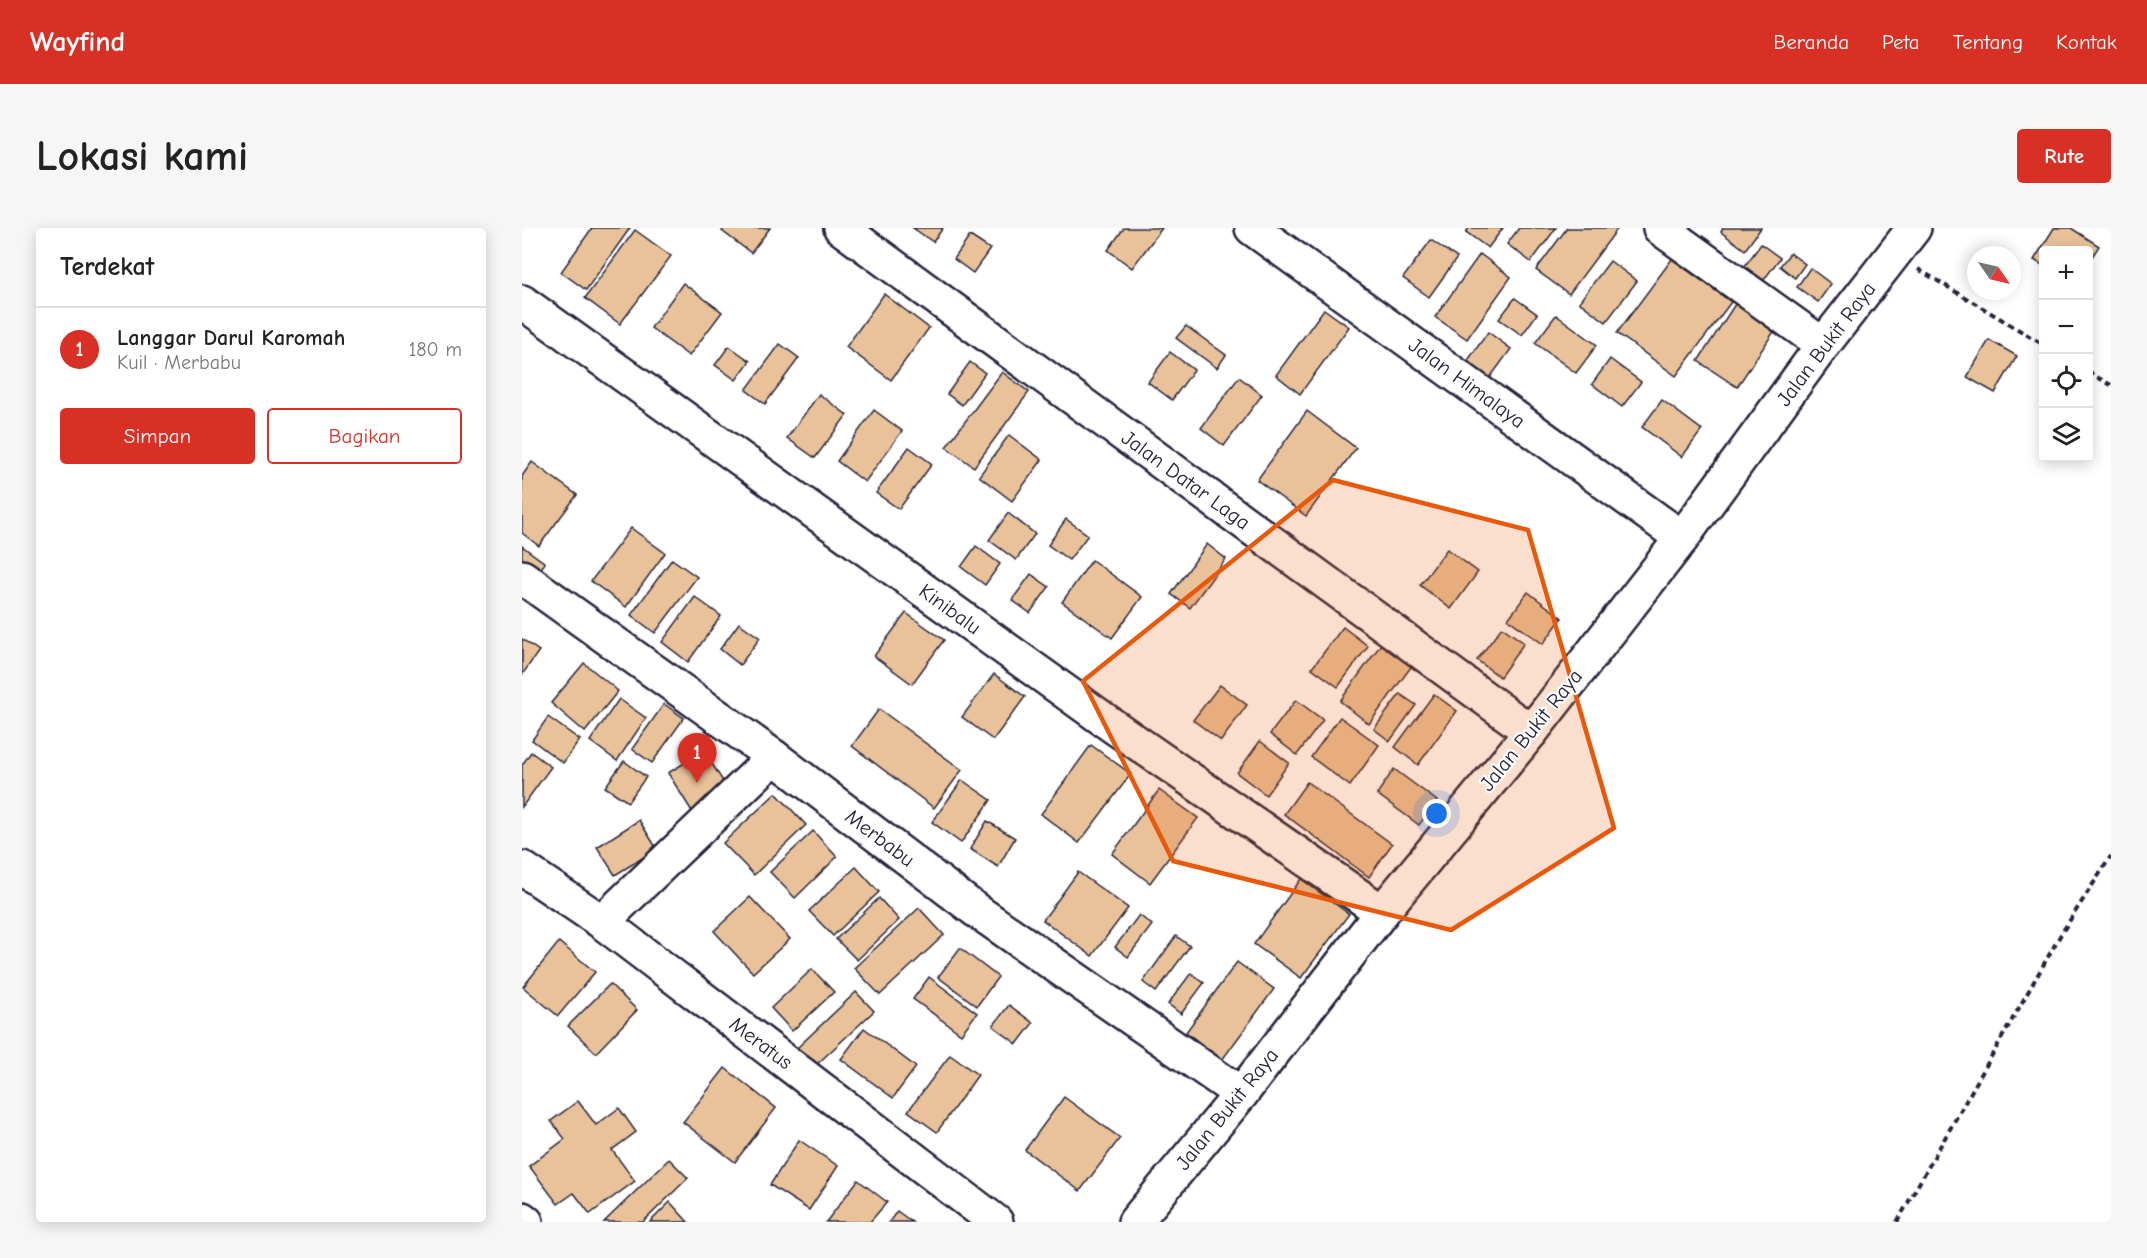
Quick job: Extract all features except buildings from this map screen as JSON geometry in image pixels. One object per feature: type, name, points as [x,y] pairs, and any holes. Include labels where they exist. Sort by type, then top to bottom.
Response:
[{"type":"street","name":"Jalan Datar Laga","points":[[841,228],[1531,732]]},
{"type":"street","name":"Jalan Himalaya","points":[[1252,228],[1682,538]]},
{"type":"street","points":[[1660,228],[1823,345]]},
{"type":"street","name":"Jalan Bukit Raya","points":[[1136,1222],[1241,1094],[1382,912],[1531,732],[1682,538],[1823,345],[1914,228]]},
{"type":"street","name":"Kinibalu","points":[[522,302],[1113,726],[1382,912]]},
{"type":"street","name":"Merbabu","points":[[522,577],[774,757],[976,911],[1241,1094]]},
{"type":"street","points":[[602,922],[774,757]]},
{"type":"street","name":"Meratus","points":[[522,868],[602,922],[996,1222]]},
{"type":"street","points":[[522,1218],[526,1222]]},
{"type":"path","points":[[1894,254],[2039,343]]},
{"type":"path","points":[[2093,375],[2111,385]]},
{"type":"path","points":[[1897,1222],[2061,934],[2111,856]]},
{"type":"highlighted area","points":[[1333,480],[1528,530],[1614,828],[1451,930],[1173,861],[1083,681]]},
{"type":"place","name":"Langgar Darul Karomah","points":[[697,783]]}]
